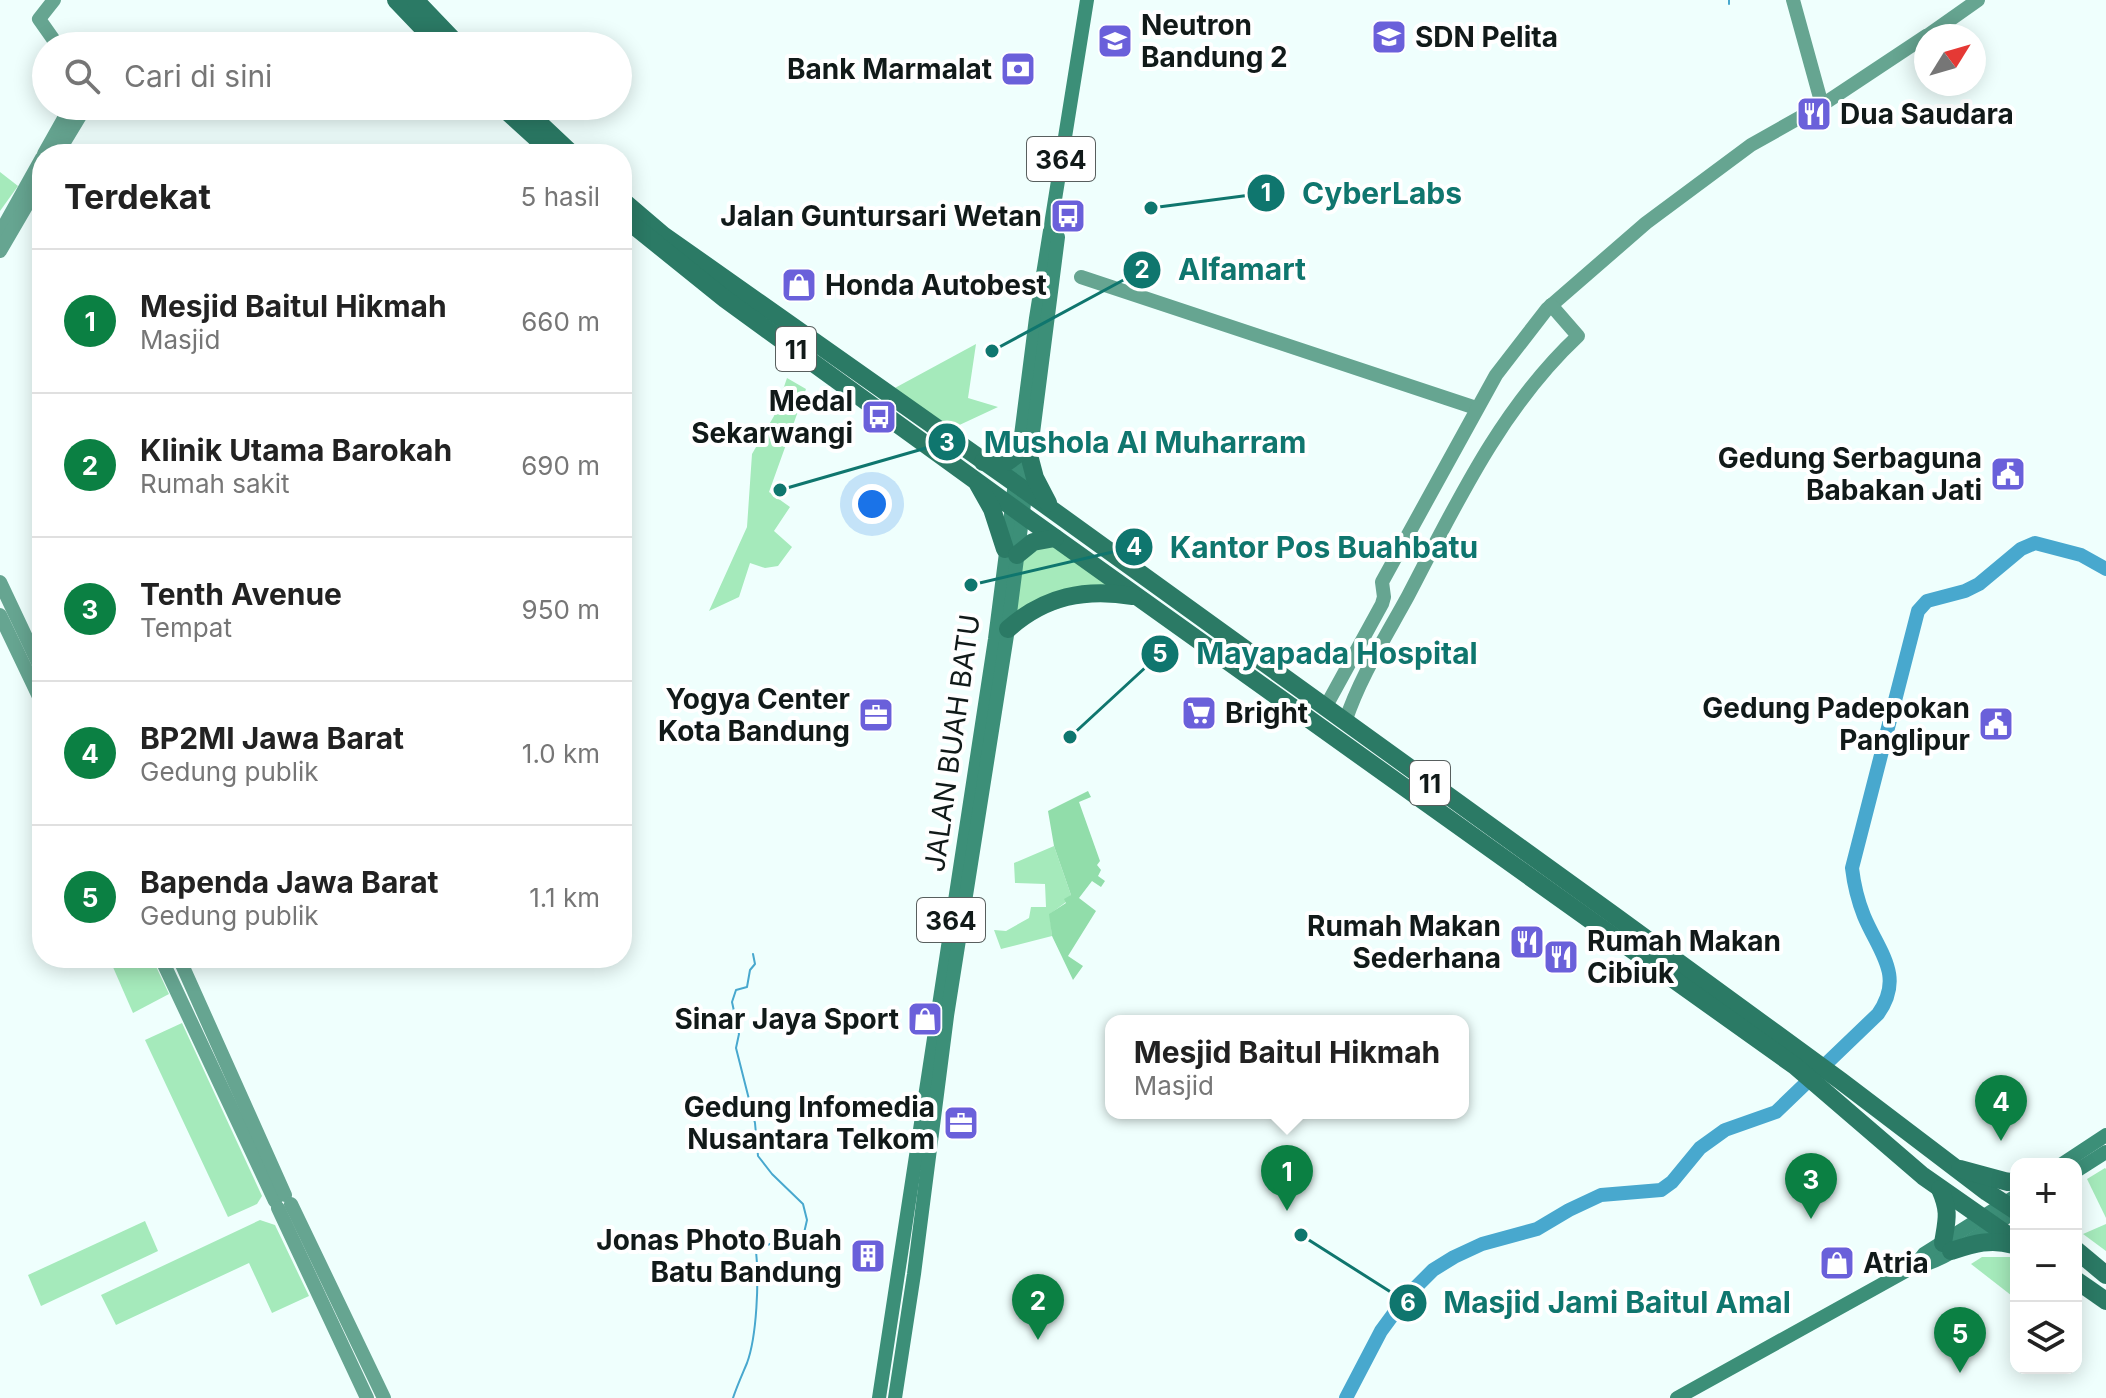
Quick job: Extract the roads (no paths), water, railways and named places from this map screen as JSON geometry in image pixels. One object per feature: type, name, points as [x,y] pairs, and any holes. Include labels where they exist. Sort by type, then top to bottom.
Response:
[{"type":"highway","points":[[396,0],[427,32]]},
{"type":"highway","points":[[415,0],[446,32]]},
{"type":"highway","points":[[516,120],[543,144]]},
{"type":"highway","points":[[536,120],[561,144]]},
{"type":"highway","name":"11","points":[[632,208],[979,470],[1017,510],[1055,538],[1543,888],[1800,1060]]},
{"type":"highway","name":"11","points":[[632,224],[725,299],[979,470],[1020,487],[1345,722],[1836,1088],[2010,1204]]},
{"type":"highway","points":[[1054,512],[1024,456],[979,470],[1011,552],[1033,542],[1055,538]]},
{"type":"highway","points":[[1008,629],[1032,611],[1071,595],[1097,592],[1140,597]]},
{"type":"highway","name":"11","points":[[1836,1088],[1901,1158],[2010,1239]]},
{"type":"highway","points":[[1953,1167],[2010,1182]]},
{"type":"highway","points":[[1939,1186],[1949,1219],[1947,1247],[1985,1242],[2010,1243]]},
{"type":"highway","points":[[2082,1254],[2101,1268]]},
{"type":"highway","points":[[2082,1285],[2106,1303]]},
{"type":"main road","name":"JALAN BUAH BATU","points":[[1024,456],[1036,318],[1087,0]]},
{"type":"main road","name":"JALAN BUAH BATU","points":[[971,825],[995,639],[1096,0]]},
{"type":"main road","name":"JALAN BUAH BATU","points":[[895,1398],[906,1273],[909,1192],[971,825],[1008,629],[1011,552]]},
{"type":"main road","points":[[2071,1158],[2106,1135]]},
{"type":"main road","points":[[2082,1167],[2106,1152]]},
{"type":"main road","points":[[1677,1398],[1915,1266],[1929,1264],[1947,1247],[2010,1208]]},
{"type":"main road","name":"JALAN BUAH BATU","points":[[879,1398],[906,1273]]},
{"type":"street","points":[[48,32],[39,19],[54,0]]},
{"type":"street","points":[[1793,0],[1822,105]]},
{"type":"street","points":[[1943,24],[1978,0]]},
{"type":"street","points":[[1325,708],[1382,604],[1382,582],[1388,570],[1476,408],[1496,375],[1551,305],[1646,223],[1739,154],[1822,105],[1914,44]]},
{"type":"street","points":[[50,144],[63,120]]},
{"type":"street","points":[[63,144],[78,120]]},
{"type":"street","points":[[0,233],[32,176]]},
{"type":"street","points":[[0,251],[32,196]]},
{"type":"street","points":[[1054,270],[1476,408]]},
{"type":"street","points":[[1345,722],[1362,677],[1461,495],[1531,384],[1578,336],[1551,305]]},
{"type":"street","points":[[0,582],[32,650]]},
{"type":"street","points":[[0,615],[32,682]]},
{"type":"street","points":[[166,968],[384,1398]]},
{"type":"street","points":[[183,968],[367,1398]]},
{"type":"waterway","points":[[1346,1398],[1381,1331],[1406,1297],[1433,1270],[1482,1244],[1537,1229],[1601,1195],[1661,1190],[1672,1182],[1700,1148],[1725,1130],[1776,1112],[1878,1014],[1889,988],[1887,964],[1862,910],[1852,868],[1918,611],[1927,601],[1979,584],[2021,549],[2035,543],[2081,555],[2106,569]]},
{"type":"waterway","points":[[733,1398],[753,1338],[757,1292],[756,1251],[804,1233],[807,1220],[803,1204],[758,1156],[755,1123],[736,1048],[739,1034],[732,1002],[736,990],[747,987],[750,970],[755,964],[753,954]]},
{"type":"place","name":"SDN Pelita","points":[[1389,37]]},
{"type":"place","name":"Neutron Bandung 2","points":[[1115,41]]},
{"type":"place","name":"Bank Marmalat","points":[[1018,69]]},
{"type":"place","name":"Dua Saudara","points":[[1814,114]]},
{"type":"place","name":"CyberLabs","points":[[1151,208]]},
{"type":"place","name":"Jalan Guntursari Wetan","points":[[1068,216]]},
{"type":"place","name":"Honda Autobest","points":[[799,285]]},
{"type":"place","name":"Alfamart","points":[[992,351]]},
{"type":"place","name":"Medal Sekarwangi","points":[[879,417]]},
{"type":"place","name":"Gedung Serbaguna Babakan Jati","points":[[2008,474]]},
{"type":"place","name":"Mushola Al Muharram","points":[[780,490]]},
{"type":"place","name":"Kantor Pos Buahbatu","points":[[971,585]]},
{"type":"place","name":"Bright","points":[[1199,713]]},
{"type":"place","name":"Yogya Center Kota Bandung","points":[[876,715]]},
{"type":"place","name":"Gedung Padepokan Panglipur","points":[[1996,724]]},
{"type":"place","name":"Mayapada Hospital","points":[[1070,737]]},
{"type":"place","name":"Rumah Makan Sederhana","points":[[1527,942]]},
{"type":"place","name":"Rumah Makan Cibiuk","points":[[1561,957]]},
{"type":"place","name":"Sinar Jaya Sport","points":[[925,1019]]},
{"type":"place","name":"Gedung Infomedia Nusantara Telkom","points":[[961,1123]]},
{"type":"place","name":"BP2MI Jawa Barat","points":[[2001,1141]]},
{"type":"place","name":"Mesjid Baitul Hikmah","points":[[1287,1211]]},
{"type":"place","name":"Tenth Avenue","points":[[1811,1219]]},
{"type":"place","name":"Masjid Jami Baitul Amal","points":[[1301,1235]]},
{"type":"place","name":"Jonas Photo Buah Batu Bandung","points":[[868,1256]]},
{"type":"place","name":"Atria","points":[[1837,1263]]},
{"type":"place","name":"Klinik Utama Barokah","points":[[1038,1340]]},
{"type":"place","name":"Bapenda Jawa Barat","points":[[1960,1373]]}]
